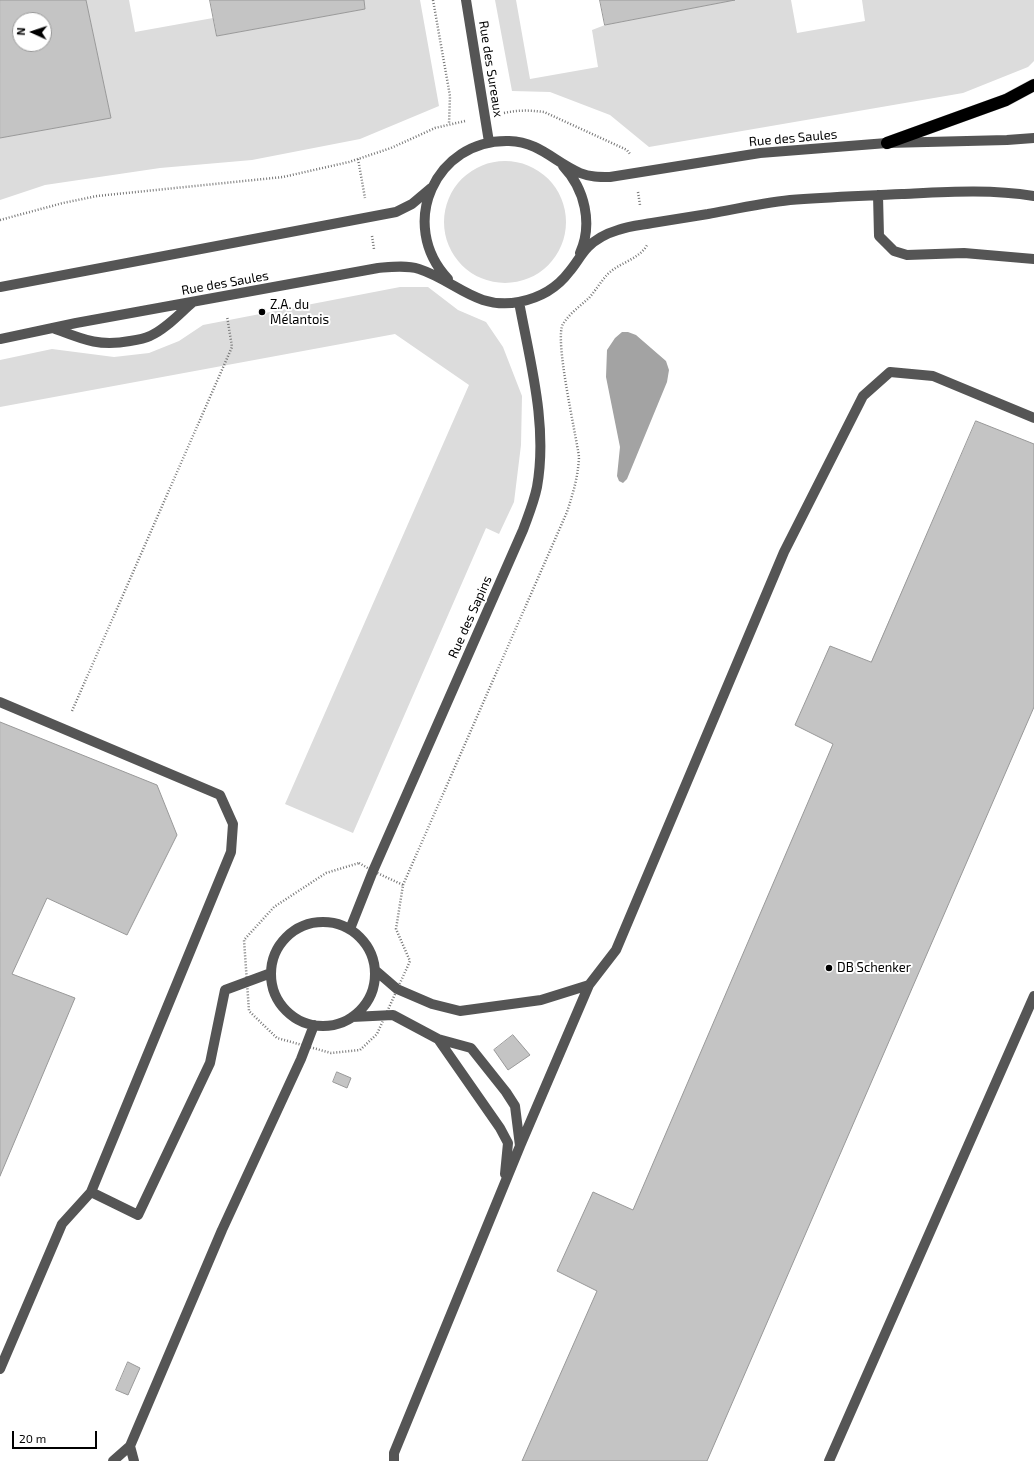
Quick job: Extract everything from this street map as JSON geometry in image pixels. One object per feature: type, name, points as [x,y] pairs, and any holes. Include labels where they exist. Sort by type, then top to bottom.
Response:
[{"type":"highway","points":[[887,143],[1006,100],[1034,85]]},
{"type":"street","name":"Rue des Sureaux","points":[[466,0],[489,142]]},
{"type":"street","name":"Rue des Saules","points":[[559,162],[580,173],[594,177],[610,177],[760,153],[887,143],[1034,138]]},
{"type":"street","name":"Rue des Saules","points":[[452,283],[436,263],[426,239],[424,226],[427,200],[439,175],[448,164],[470,149],[489,142],[510,141],[524,143],[549,153],[569,172],[582,195],[585,209],[585,236],[582,249],[576,262]]},
{"type":"street","name":"Rue des Saules","points":[[0,288],[396,212],[412,204],[432,187]]},
{"type":"street","name":"Rue des Saules","points":[[0,339],[194,301],[378,268],[399,266],[418,268],[452,283],[474,297],[487,301],[500,303],[519,302],[538,296],[550,290],[569,272],[588,247],[602,236],[644,224],[789,200],[983,191],[1034,196]]},
{"type":"street","points":[[878,195],[879,236],[894,250],[907,254],[964,253],[1034,259]]},
{"type":"street","points":[[53,328],[95,342],[119,344],[151,336],[194,301]]},
{"type":"street","name":"Rue des Sapins","points":[[350,929],[373,871],[523,530],[536,488],[540,454],[540,428],[519,302]]},
{"type":"street","points":[[394,1461],[394,1453],[503,1186],[589,985],[616,950],[784,552],[863,396],[890,372],[933,376],[1034,418]]},
{"type":"street","points":[[0,702],[220,796],[233,824],[230,852],[91,1192],[62,1224],[0,1369]]},
{"type":"street","points":[[324,921],[332,922],[350,929],[359,936],[373,957],[375,970],[374,984],[370,997],[362,1008],[352,1017],[334,1025],[314,1025],[297,1019],[289,1014],[283,1007],[274,991],[271,973],[272,964],[278,947],[284,940],[297,928],[306,924],[324,921]]},
{"type":"street","points":[[375,970],[398,989],[432,1004],[460,1011],[541,1000],[589,985]]},
{"type":"street","points":[[91,1192],[138,1215],[210,1063],[225,990],[271,973]]},
{"type":"street","points":[[829,1461],[1034,996]]},
{"type":"street","points":[[352,1017],[393,1015],[438,1039],[471,1048],[506,1092],[514,1106],[520,1146]]},
{"type":"street","points":[[113,1461],[130,1446],[222,1230],[302,1059],[314,1025]]},
{"type":"street","points":[[438,1039],[500,1128],[508,1143],[503,1186]]},
{"type":"street","points":[[130,1446],[134,1461]]},
{"type":"path","points":[[433,0],[450,96],[449,124]]},
{"type":"path","points":[[0,220],[63,203],[97,196],[283,177],[348,162],[391,148],[436,128],[449,124],[517,110],[544,112],[627,150],[633,158],[647,245],[643,252],[619,265],[607,275],[562,326],[561,350],[578,457],[578,474],[567,512],[403,885],[396,930],[410,961],[386,1016],[377,1034],[360,1050],[331,1053],[277,1038],[249,1011],[244,940],[274,907],[326,873],[359,863],[403,885]]},
{"type":"path","points":[[64,729],[232,347],[224,296]]},
{"type":"shaded area","points":[[86,0],[129,0],[135,32],[213,18],[217,36],[365,9],[364,0],[420,0],[439,106],[360,139],[252,160],[160,168],[45,185],[0,200],[0,138],[111,118]]},
{"type":"shaded area","points":[[495,0],[516,0],[530,79],[598,67],[592,30],[605,25],[735,0],[791,0],[797,33],[865,21],[862,0],[1034,0],[1034,61],[1028,67],[963,93],[649,147],[610,115],[550,92],[512,91]]},
{"type":"shaded area","points":[[505,161],[517,162],[528,166],[539,171],[548,179],[556,188],[561,199],[565,210],[565,234],[561,245],[556,256],[548,265],[539,273],[528,278],[517,282],[505,283],[493,282],[482,278],[471,273],[462,265],[454,256],[449,245],[445,234],[444,222],[445,210],[449,199],[454,188],[462,179],[471,171],[482,166],[493,162]]},
{"type":"shaded area","points":[[400,287],[428,287],[458,310],[486,322],[503,347],[522,396],[521,445],[514,502],[499,534],[486,528],[353,833],[285,804],[469,385],[395,334],[0,407],[0,360],[52,349],[114,357],[149,353],[179,341],[203,325]]},
{"type":"shaded area","points":[[622,332],[628,332],[636,335],[666,361],[669,370],[667,382],[627,479],[623,483],[619,481],[617,476],[620,447],[606,377],[607,350],[615,338]]},
{"type":"building","points":[[0,0],[86,0],[111,118],[0,138]]},
{"type":"building","points":[[210,0],[364,0],[365,9],[217,36]]},
{"type":"building","points":[[600,0],[735,0],[605,25]]},
{"type":"building","name":"DB Schenker","points":[[976,421],[1034,444],[1034,707],[707,1461],[522,1461],[597,1291],[557,1271],[593,1192],[633,1210],[833,744],[795,725],[830,646],[871,662]]},
{"type":"building","points":[[0,722],[157,785],[177,835],[127,935],[47,898],[12,974],[75,998],[0,1176]]},
{"type":"building","points":[[513,1035],[530,1055],[508,1070],[494,1050]]},
{"type":"building","points":[[337,1072],[351,1078],[347,1088],[333,1082]]},
{"type":"building","points":[[128,1362],[140,1368],[128,1395],[116,1390]]},
{"type":"place","name":"Z.A. du Mélantois","points":[[262,312]]},
{"type":"place","name":"DB Schenker","points":[[829,968]]}]
